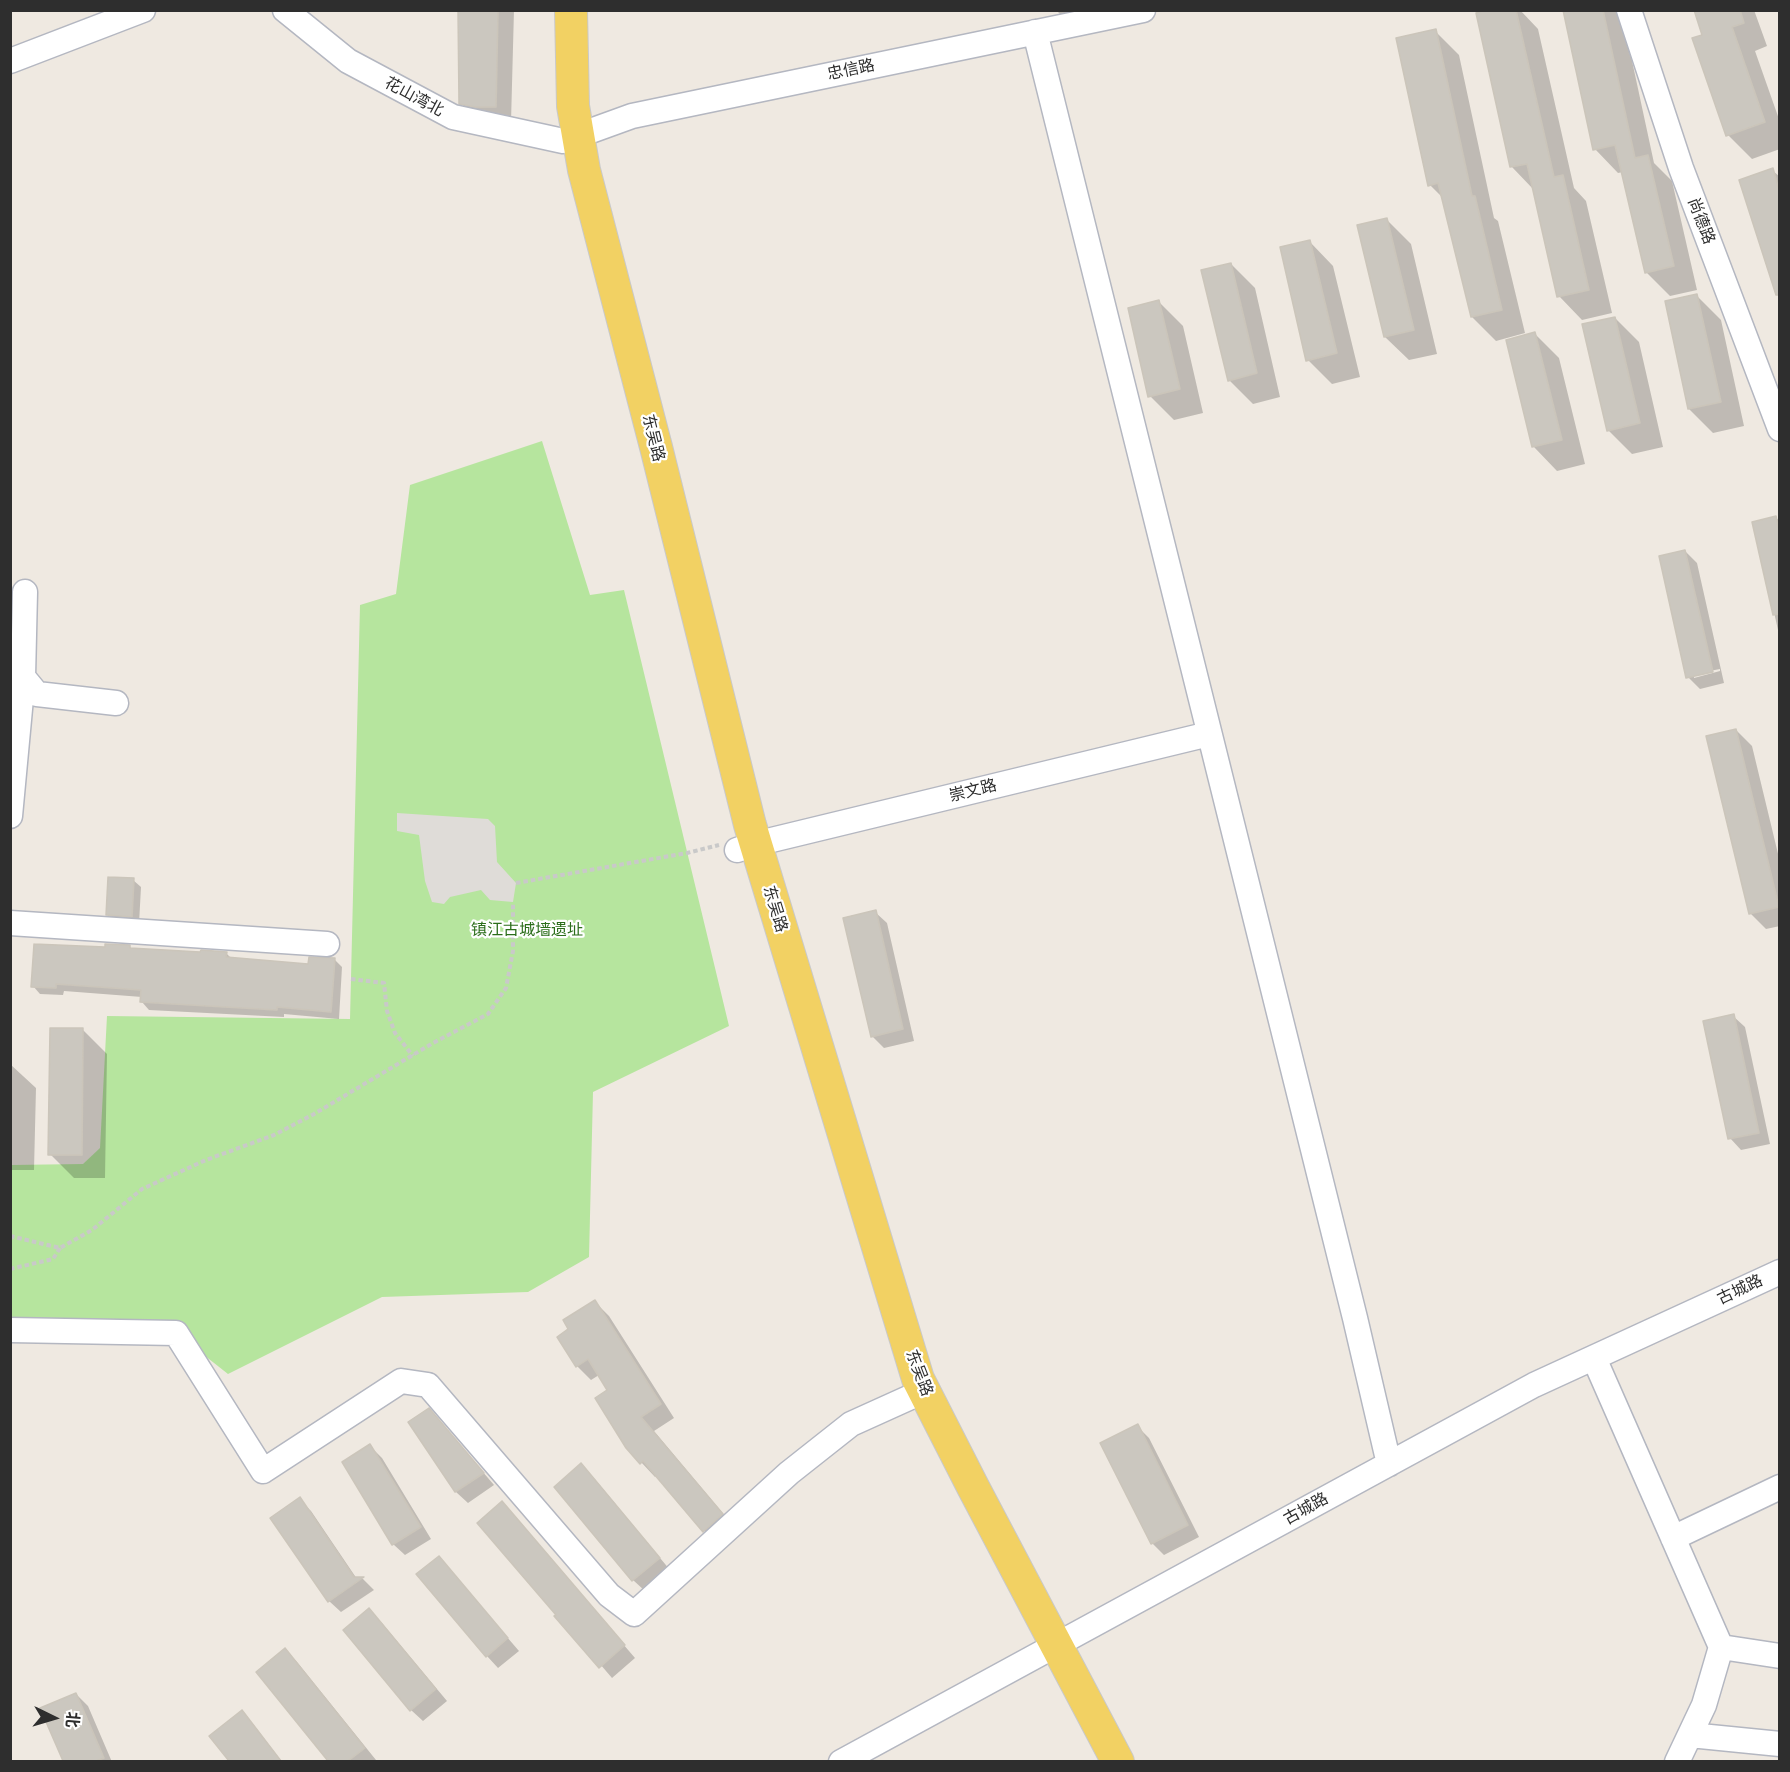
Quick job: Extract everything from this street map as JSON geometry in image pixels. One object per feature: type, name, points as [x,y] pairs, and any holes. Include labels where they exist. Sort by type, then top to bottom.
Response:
[{"type":"main road","name":"东吴路","points":[[555,10],[557,107],[571,139]]},
{"type":"main road","name":"东吴路","points":[[571,10],[573,106],[568,173],[742,845],[903,1385],[917,1394],[958,1495],[1118,1761]]},
{"type":"main road","name":"东吴路","points":[[1049,1649],[1100,1761]]},
{"type":"street","points":[[10,61],[143,10]]},
{"type":"street","name":"花山湾北","points":[[285,10],[348,61],[453,117],[571,139]]},
{"type":"street","name":"忠信路","points":[[571,139],[632,116],[1143,10]]},
{"type":"street","name":"尚德路","points":[[1629,10],[1681,168],[1779,429]]},
{"type":"street","points":[[1035,32],[1355,1318],[1389,1464]]},
{"type":"street","points":[[10,816],[17,676],[25,592]]},
{"type":"street","points":[[17,676],[37,694],[116,703]]},
{"type":"street","name":"崇文路","points":[[742,845],[1209,734]]},
{"type":"street","points":[[10,923],[327,944]]},
{"type":"street","name":"古城路","points":[[841,1761],[1534,1385],[1779,1272]]},
{"type":"street","points":[[10,1330],[176,1333],[263,1471],[401,1381],[428,1385],[609,1595],[634,1614],[789,1473],[851,1424],[917,1394]]},
{"type":"street","points":[[1593,1358],[1721,1647],[1704,1705],[1677,1761]]},
{"type":"street","points":[[1673,1538],[1779,1487]]},
{"type":"street","points":[[1721,1647],[1779,1656]]},
{"type":"street","points":[[1690,1736],[1779,1744]]},
{"type":"path","points":[[516,883],[742,845]]},
{"type":"path","points":[[10,1269],[53,1259],[60,1248],[92,1230],[142,1189],[206,1160],[274,1135],[488,1014],[506,988],[513,951],[513,902]]},
{"type":"path","points":[[351,979],[384,983],[387,1011],[395,1033],[413,1056]]},
{"type":"path","points":[[10,1236],[60,1248]]},
{"type":"green space","name":"镇江古城墙遗址","points":[[542,441],[590,595],[624,590],[729,1026],[593,1092],[589,1257],[528,1292],[382,1297],[228,1374],[176,1333],[11,1330],[10,1165],[83,1164],[100,1148],[107,1016],[350,1019],[360,605],[396,594],[410,485]]},
{"type":"shaded area","points":[[397,813],[488,819],[495,826],[497,862],[516,883],[513,902],[490,900],[481,890],[450,897],[444,904],[432,902],[425,881],[419,835],[397,831]]},
{"type":"building","points":[[458,10],[498,10],[496,107],[459,104]]},
{"type":"building","points":[[1485,10],[1516,10],[1554,177],[1563,175],[1589,290],[1557,297],[1527,164],[1510,167],[1476,13]]},
{"type":"building","points":[[1563,10],[1603,10],[1635,158],[1648,155],[1674,266],[1645,273],[1615,145],[1593,150]]},
{"type":"building","points":[[1694,10],[1740,10],[1744,23],[1732,27],[1765,122],[1726,136],[1692,38],[1702,35]]},
{"type":"building","points":[[1436,29],[1472,196],[1475,196],[1502,310],[1471,317],[1438,183],[1428,186],[1396,38]]},
{"type":"building","points":[[1773,168],[1779,190],[1779,295],[1776,295],[1739,180]]},
{"type":"building","points":[[1387,218],[1414,330],[1384,337],[1357,225]]},
{"type":"building","points":[[1310,240],[1337,353],[1306,361],[1280,247]]},
{"type":"building","points":[[1231,263],[1257,373],[1228,381],[1201,270]]},
{"type":"building","points":[[1697,294],[1721,402],[1688,409],[1665,301]]},
{"type":"building","points":[[1159,300],[1180,389],[1148,397],[1128,308]]},
{"type":"building","points":[[1615,317],[1640,423],[1607,431],[1582,324]]},
{"type":"building","points":[[1535,332],[1562,440],[1532,447],[1506,340]]},
{"type":"building","points":[[1776,516],[1779,530],[1779,614],[1773,615],[1752,522]]},
{"type":"building","points":[[1685,550],[1713,672],[1686,678],[1659,556]]},
{"type":"building","points":[[1736,729],[1779,907],[1749,914],[1706,736]]},
{"type":"building","points":[[108,877],[134,878],[132,917],[106,915]]},
{"type":"building","points":[[876,910],[903,1029],[871,1037],[843,918]]},
{"type":"building","points":[[34,944],[105,947],[105,944],[130,945],[130,948],[200,952],[201,950],[227,952],[226,957],[308,964],[309,957],[335,958],[331,1012],[277,1007],[277,1010],[140,1002],[141,990],[56,984],[56,988],[31,987]]},
{"type":"building","points":[[1734,1014],[1759,1133],[1728,1139],[1703,1021]]},
{"type":"building","points":[[50,1028],[83,1028],[82,1155],[48,1155]]},
{"type":"building","points":[[595,1300],[661,1404],[641,1417],[723,1514],[703,1532],[643,1461],[640,1464],[626,1448],[595,1398],[607,1390],[588,1359],[576,1367],[557,1337],[568,1329],[563,1320]]},
{"type":"building","points":[[429,1408],[484,1473],[455,1492],[408,1422]]},
{"type":"building","points":[[1138,1424],[1188,1525],[1151,1544],[1100,1443]]},
{"type":"building","points":[[370,1444],[421,1527],[392,1545],[342,1462]]},
{"type":"building","points":[[581,1463],[660,1558],[632,1581],[554,1487]]},
{"type":"building","points":[[300,1497],[354,1577],[364,1577],[328,1602],[270,1518]]},
{"type":"building","points":[[502,1501],[625,1645],[599,1668],[477,1523]]},
{"type":"building","points":[[439,1556],[508,1638],[486,1657],[416,1574]]},
{"type":"building","points":[[369,1608],[436,1689],[410,1711],[343,1630]]},
{"type":"building","points":[[285,1648],[365,1748],[348,1761],[328,1761],[256,1672]]},
{"type":"building","points":[[76,1693],[104,1758],[96,1761],[63,1761],[40,1708]]},
{"type":"building","points":[[242,1710],[281,1761],[229,1761],[209,1736]]}]
